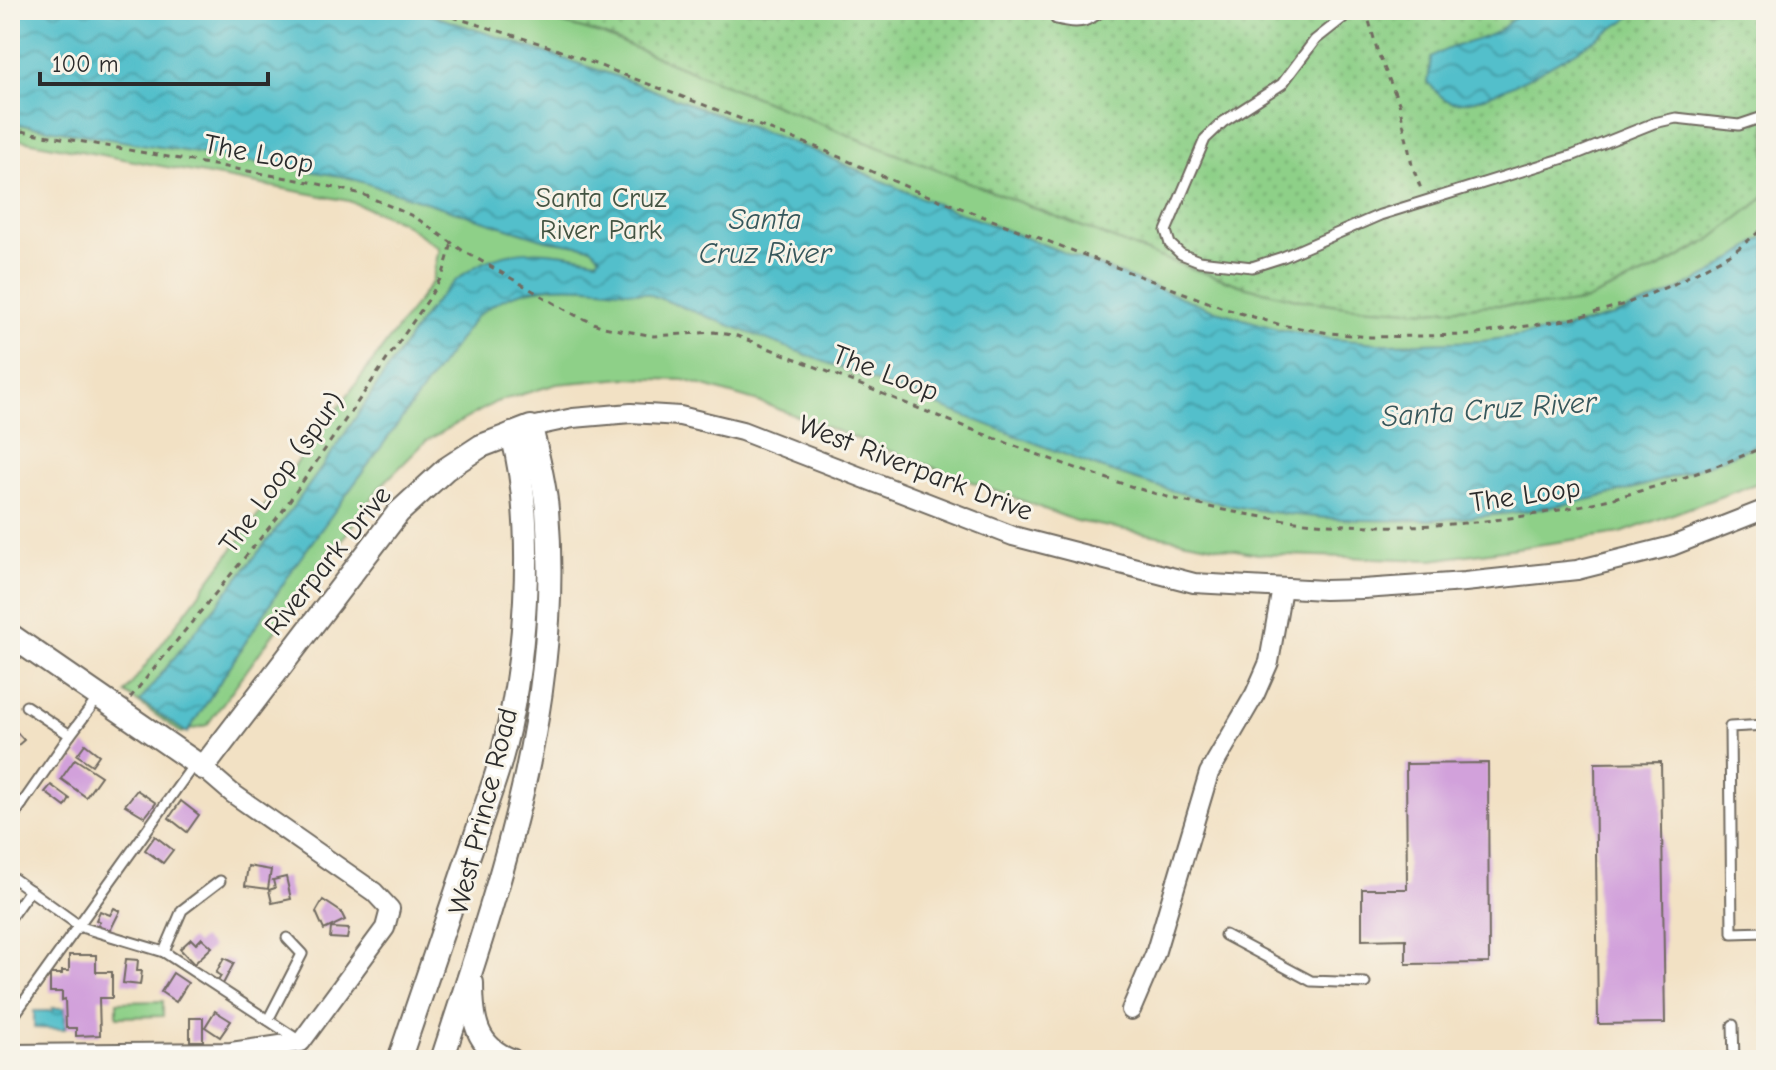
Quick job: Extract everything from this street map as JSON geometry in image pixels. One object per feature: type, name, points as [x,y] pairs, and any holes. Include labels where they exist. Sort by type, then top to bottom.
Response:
[{"type":"street","name":"West Riverpark Drive","points":[[522,430],[600,414],[680,416],[742,431],[1013,536],[1194,583],[1282,588],[1378,588],[1577,570],[1672,546],[1766,509]]},
{"type":"street","name":"Riverpark Drive","points":[[199,766],[398,513],[446,469],[481,446],[522,430]]},
{"type":"street","name":"West Prince Road","points":[[442,1060],[518,819],[536,738],[550,609],[547,508],[522,430]]},
{"type":"street","name":"West Prince Road","points":[[399,1060],[499,764],[516,685],[526,542],[522,430]]},
{"type":"street","points":[[1131,1010],[1155,954],[1209,773],[1255,694],[1269,662],[1282,588]]},
{"type":"street","points":[[10,635],[374,892],[390,909],[385,928],[301,1042],[231,1052],[10,1054]]},
{"type":"street","points":[[473,966],[472,1007],[482,1039],[494,1054],[511,1060]]},
{"type":"lane","points":[[1054,10],[1056,19],[1076,24],[1092,19],[1103,10]]},
{"type":"lane","points":[[1353,10],[1315,40],[1282,84],[1223,122],[1205,139],[1166,231],[1170,244],[1181,254],[1199,261],[1252,267],[1283,257],[1380,215],[1574,155],[1654,123],[1676,118],[1739,125],[1766,116]]},
{"type":"lane","points":[[10,821],[98,698]]},
{"type":"lane","points":[[26,706],[70,735]]},
{"type":"lane","points":[[1766,725],[1730,727],[1732,933],[1766,932]]},
{"type":"lane","points":[[10,1021],[77,925],[199,766]]},
{"type":"lane","points":[[10,796],[22,804]]},
{"type":"lane","points":[[10,876],[77,925],[164,952],[301,1042]]},
{"type":"lane","points":[[164,952],[182,910],[220,881]]},
{"type":"lane","points":[[10,918],[30,890]]},
{"type":"lane","points":[[1225,935],[1311,981],[1365,983]]},
{"type":"lane","points":[[268,1020],[302,954],[287,938]]},
{"type":"lane","points":[[1733,1025],[1734,1060]]},
{"type":"path","points":[[430,10],[542,44],[806,144],[916,191],[1162,286],[1253,317],[1330,333],[1370,337],[1471,335],[1571,319],[1625,304],[1674,284],[1734,252],[1766,226]]},
{"type":"path","points":[[1366,10],[1378,53],[1399,103],[1412,165],[1426,201]]},
{"type":"path","name":"The Loop","points":[[10,129],[362,194],[415,217],[462,250],[603,327],[654,336],[714,332],[737,336],[1135,487],[1208,506],[1298,522],[1407,527],[1490,522],[1571,509],[1647,491],[1720,466],[1766,446]]},
{"type":"path","name":"The Loop (spur)","points":[[120,712],[281,513],[428,300],[443,274],[452,243]]},
{"type":"green space","name":"Santa Cruz River","points":[[10,10],[516,10],[603,35],[1167,260],[1242,286],[1300,300],[1354,307],[1430,311],[1489,305],[1554,306],[1582,302],[1660,268],[1709,241],[1766,196],[1766,480],[1621,533],[1432,560],[1258,554],[1076,521],[762,403],[684,380],[625,378],[557,384],[496,402],[426,441],[381,486],[207,725],[181,733],[125,693],[432,282],[439,248],[400,221],[349,201],[10,138]]},
{"type":"green space","points":[[516,10],[1766,10],[1766,196],[1709,241],[1660,268],[1582,302],[1554,306],[1489,305],[1430,311],[1354,307],[1301,300],[1242,286],[1167,260],[603,35]]},
{"type":"green space","points":[[163,1001],[163,1016],[117,1017],[117,1002]]},
{"type":"water","name":"Santa Cruz River","points":[[10,10],[416,10],[613,75],[812,150],[916,196],[1214,310],[1277,329],[1332,339],[1389,344],[1483,341],[1559,330],[1613,316],[1668,295],[1710,274],[1766,236],[1766,440],[1704,466],[1641,486],[1576,502],[1510,513],[1444,519],[1377,520],[1244,508],[1151,485],[1097,467],[646,293],[578,287],[535,289],[494,304],[475,318],[296,564],[187,733],[140,701],[291,509],[439,297],[473,268],[502,255],[549,252],[597,260],[600,256],[591,247],[546,240],[346,177],[10,123]]},
{"type":"water","points":[[1524,10],[1641,10],[1547,68],[1492,94],[1451,102],[1428,82],[1431,58],[1502,29]]},
{"type":"water","points":[[52,1008],[65,1008],[65,1029],[34,1028],[34,1011],[53,1011]]},
{"type":"building","points":[[13,728],[24,740],[10,752],[10,731]]},
{"type":"building","points":[[85,744],[99,755],[92,765],[77,755]]},
{"type":"building","points":[[75,759],[101,776],[86,797],[61,779]]},
{"type":"building","points":[[1661,762],[1665,1023],[1598,1024],[1595,763]]},
{"type":"building","points":[[1488,763],[1489,963],[1406,964],[1406,939],[1362,940],[1362,889],[1407,889],[1406,764]]},
{"type":"building","points":[[51,785],[70,799],[65,807],[45,792]]},
{"type":"building","points":[[137,790],[156,803],[145,817],[125,805]]},
{"type":"building","points":[[181,801],[199,815],[187,832],[169,818]]},
{"type":"building","points":[[155,836],[173,850],[163,863],[145,850]]},
{"type":"building","points":[[248,866],[271,870],[268,889],[245,886]]},
{"type":"building","points":[[286,877],[291,899],[272,903],[269,890],[275,888],[273,880]]},
{"type":"building","points":[[323,900],[341,912],[345,920],[324,930],[316,912]]},
{"type":"building","points":[[114,908],[120,911],[109,933],[97,927],[100,911],[110,915]]},
{"type":"building","points":[[331,928],[349,929],[347,939],[330,938]]},
{"type":"building","points":[[202,938],[212,947],[194,964],[180,949],[191,939],[196,944]]},
{"type":"building","points":[[1762,945],[1766,945],[1766,1004],[1761,1004]]},
{"type":"building","points":[[69,955],[96,955],[96,972],[112,972],[112,998],[99,998],[100,1035],[76,1036],[76,1028],[66,1028],[62,992],[50,992],[50,974],[69,971]]},
{"type":"building","points":[[224,958],[234,963],[223,984],[218,981],[221,976],[216,973]]},
{"type":"building","points":[[126,959],[138,960],[137,971],[142,971],[140,985],[123,983]]},
{"type":"building","points":[[173,973],[188,983],[176,1002],[161,992]]},
{"type":"building","points":[[215,1011],[231,1021],[220,1037],[205,1027]]},
{"type":"building","points":[[190,1018],[203,1018],[203,1041],[190,1041]]},
{"type":"park label","name":"Santa Cruz River Park","points":[[601,213]]}]
